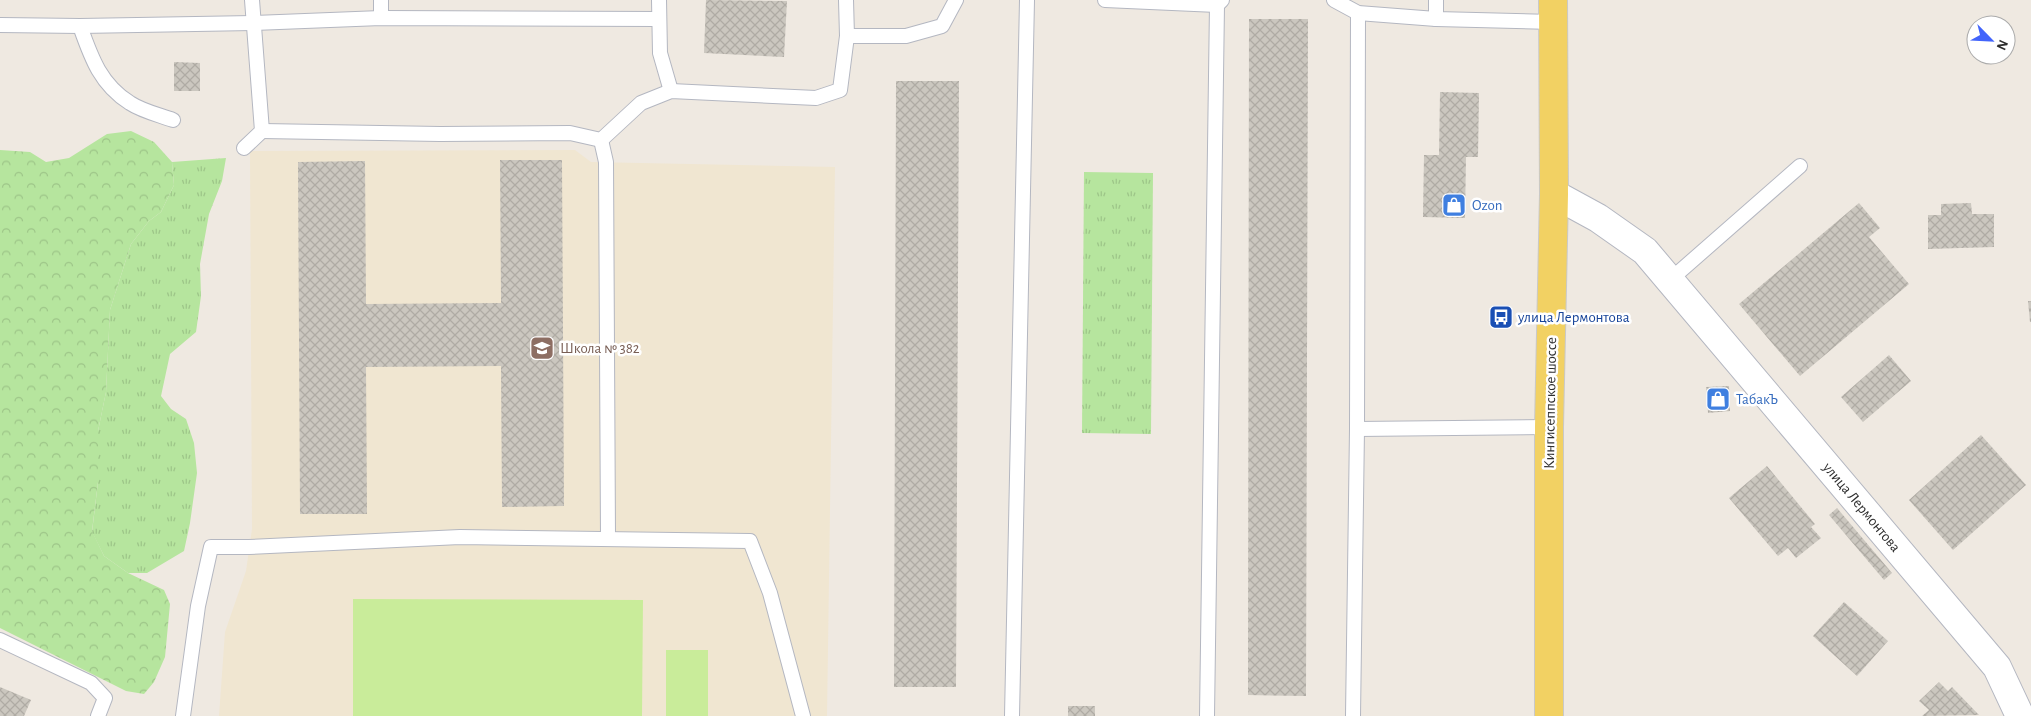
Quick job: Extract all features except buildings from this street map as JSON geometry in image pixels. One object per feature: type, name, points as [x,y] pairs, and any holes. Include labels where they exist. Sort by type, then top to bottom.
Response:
[{"type":"main road","name":"Кингисеппское шоссе","points":[[1549,716],[1549,427],[1554,194],[1553,11]]},
{"type":"street","name":"улица Лермонтова","points":[[1554,194],[1598,218],[1645,251],[1997,667],[2020,716]]},
{"type":"lane","points":[[252,0],[262,132]]},
{"type":"lane","points":[[381,0],[381,18]]},
{"type":"lane","points":[[659,0],[660,53],[671,91]]},
{"type":"lane","points":[[601,140],[641,103],[671,91],[816,98],[840,90],[847,36],[846,0]]},
{"type":"lane","points":[[847,36],[906,36],[942,26],[956,0]]},
{"type":"lane","points":[[1012,716],[1026,0]]},
{"type":"lane","points":[[1105,0],[1219,3],[1207,716]]},
{"type":"lane","points":[[1334,0],[1358,13],[1436,19],[1553,11]]},
{"type":"lane","points":[[1436,0],[1436,19]]},
{"type":"lane","points":[[1354,716],[1358,13]]},
{"type":"lane","points":[[0,25],[80,26],[253,23],[381,18],[659,19]]},
{"type":"lane","points":[[80,26],[92,62],[109,85],[130,103],[173,120]]},
{"type":"lane","points":[[244,148],[262,132],[440,134],[570,132],[601,140]]},
{"type":"lane","points":[[601,140],[606,162],[608,538]]},
{"type":"lane","points":[[1670,280],[1800,166]]},
{"type":"lane","points":[[1357,429],[1549,427]]},
{"type":"lane","points":[[183,716],[198,606],[211,547],[249,547],[460,537],[750,541],[770,593],[803,716]]},
{"type":"lane","points":[[0,640],[91,683],[105,698],[98,716]]},
{"type":"shaded area","name":"Школа № 382","points":[[575,150],[591,162],[835,167],[827,716],[219,716],[225,632],[246,571],[252,529],[250,151]]},
{"type":"green space","points":[[131,131],[154,142],[172,162],[174,185],[161,212],[149,221],[131,244],[110,310],[106,392],[98,431],[98,482],[92,531],[104,556],[128,573],[164,590],[170,604],[165,657],[154,682],[144,694],[126,691],[0,628],[0,150],[30,152],[46,162],[69,158],[107,134]]},
{"type":"green space","points":[[226,158],[222,181],[209,214],[200,264],[201,296],[196,332],[170,354],[161,396],[171,409],[186,419],[194,443],[197,473],[184,551],[147,573],[128,573],[104,556],[92,532],[98,482],[98,431],[106,392],[110,310],[131,244],[149,221],[161,212],[174,185],[172,162]]},
{"type":"green space","points":[[1084,172],[1153,173],[1151,434],[1082,433]]},
{"type":"green space","points":[[353,599],[643,600],[642,716],[353,716]]},
{"type":"green space","points":[[666,650],[708,650],[708,716],[666,716]]},
{"type":"place","name":"Ozon","points":[[1454,205]]},
{"type":"place","name":"улица Лермонтова","points":[[1501,317]]},
{"type":"place","name":"Школа № 382","points":[[542,348]]},
{"type":"place","name":"ТабакЪ","points":[[1718,399]]}]
